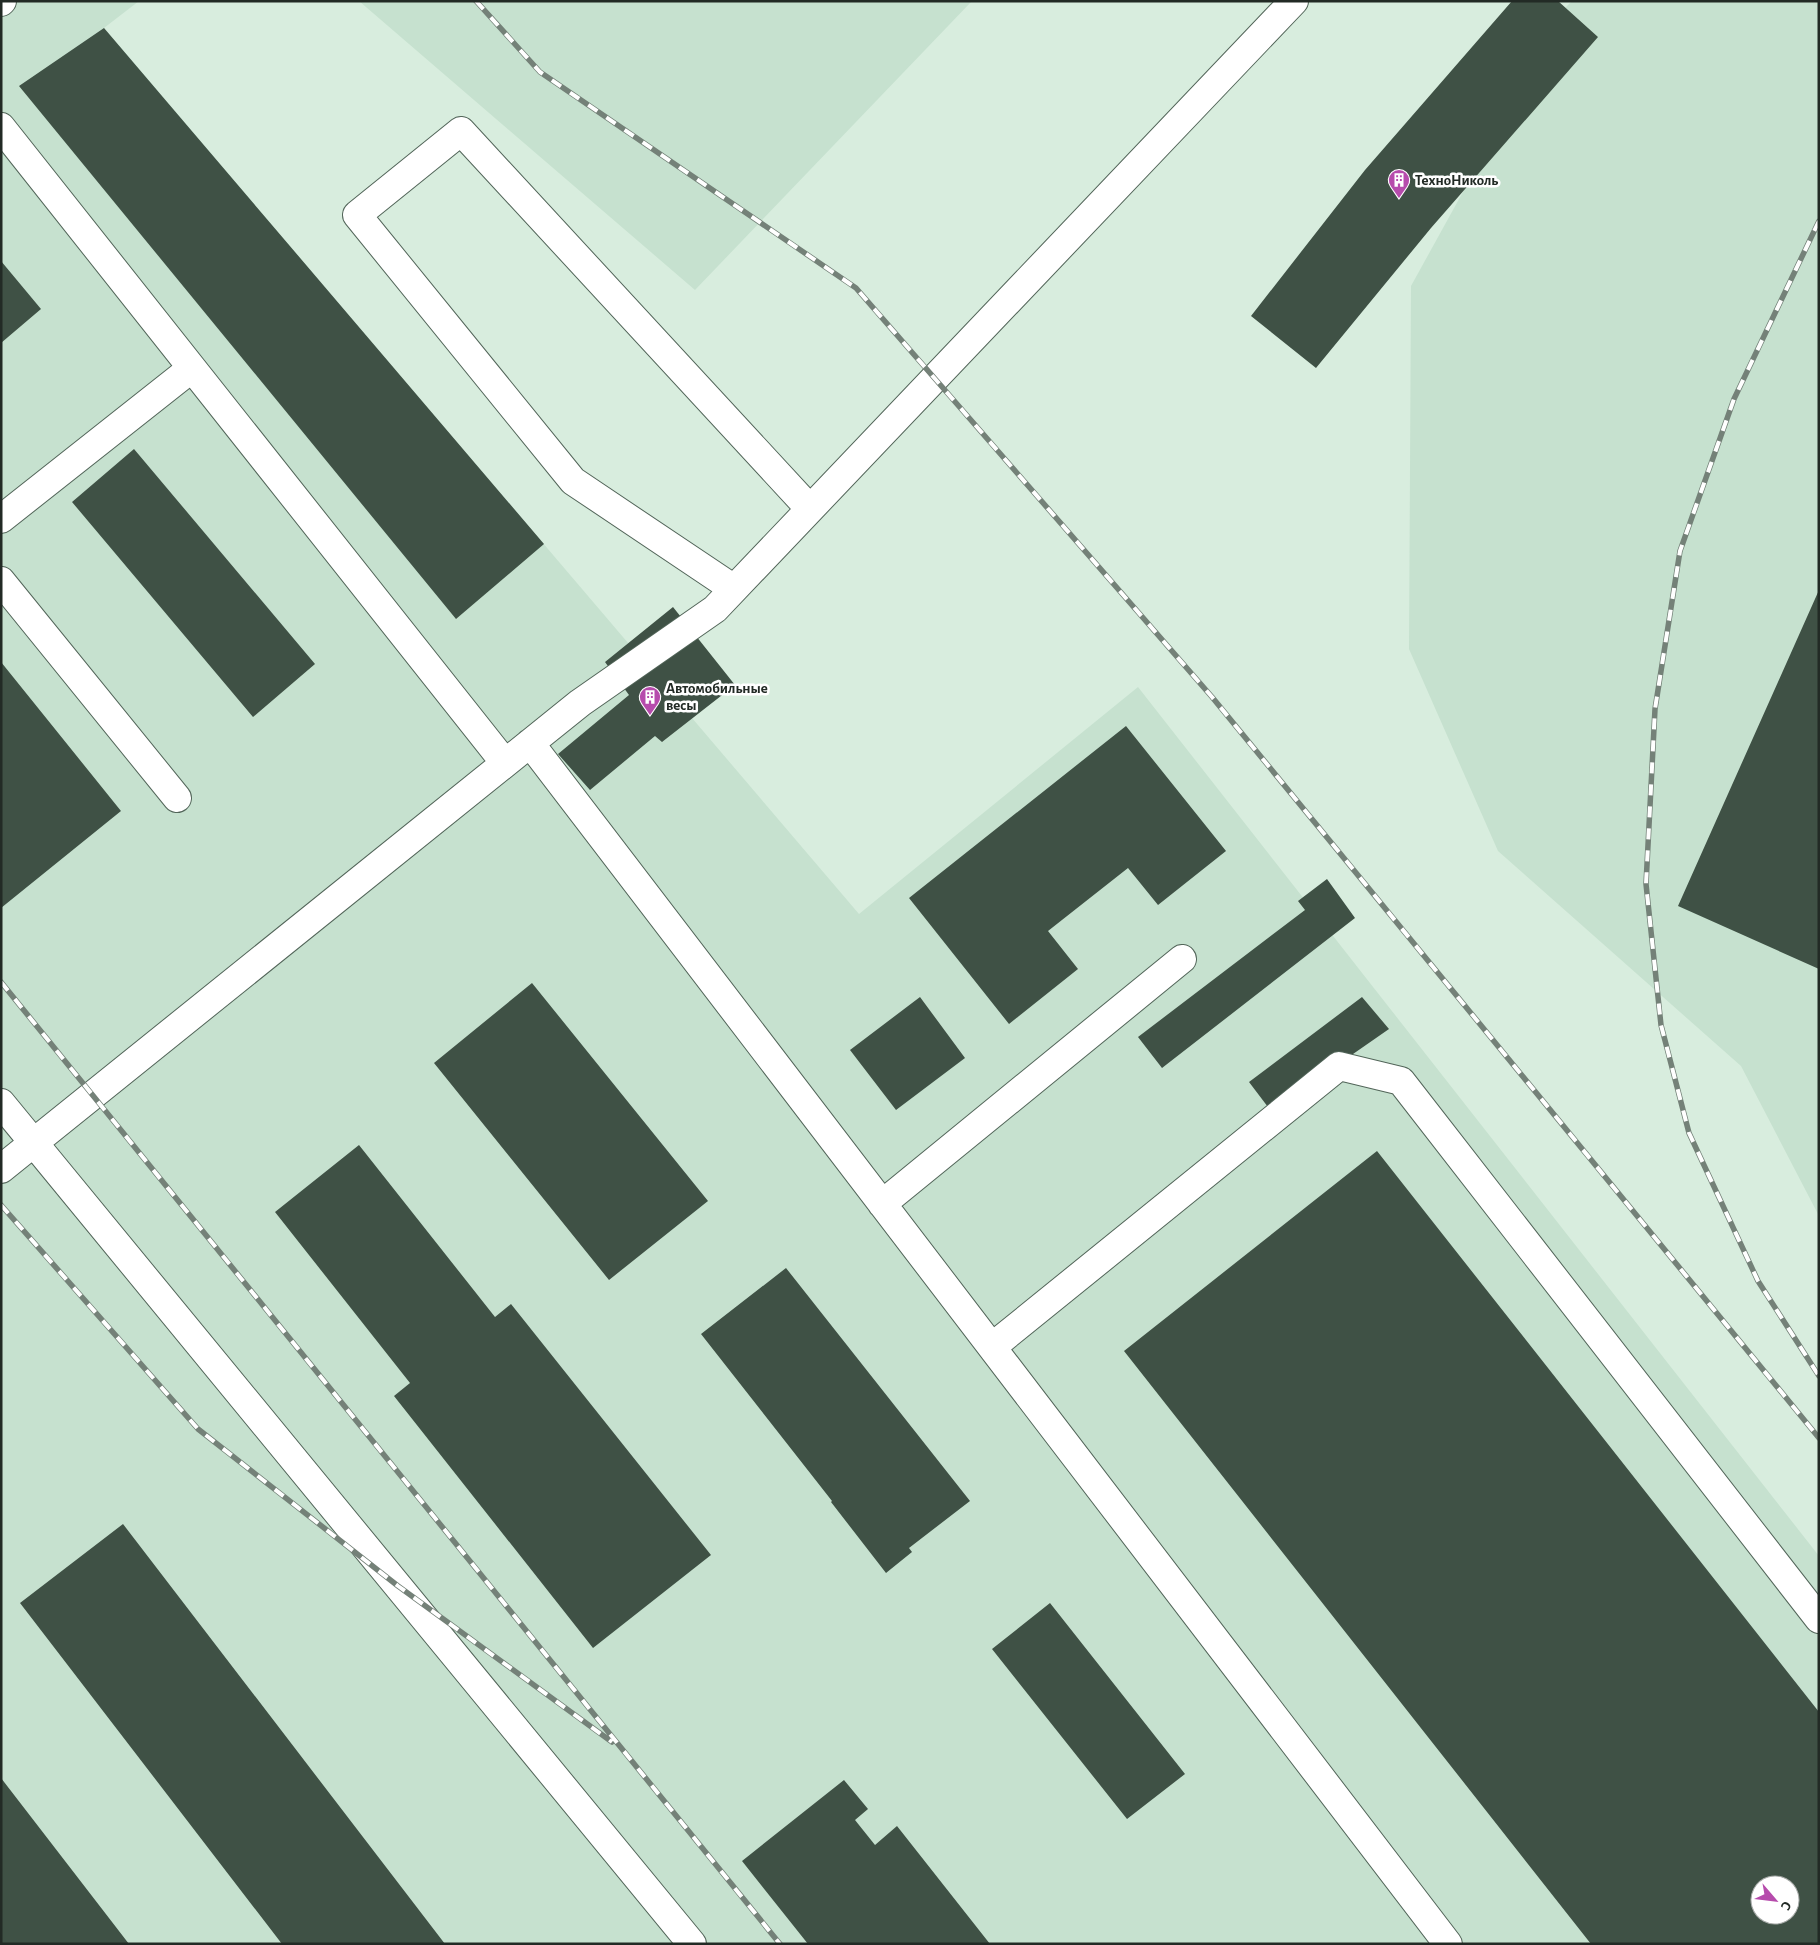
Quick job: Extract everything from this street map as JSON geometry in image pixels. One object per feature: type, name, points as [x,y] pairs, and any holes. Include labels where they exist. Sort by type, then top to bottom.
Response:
[{"type":"lane","points":[[1,1169],[580,703],[715,609],[1294,1]]},
{"type":"lane","points":[[1,127],[505,763]]},
{"type":"lane","points":[[734,589],[573,481],[357,215],[461,131],[810,509]]},
{"type":"lane","points":[[1,519],[192,368]]},
{"type":"lane","points":[[1,581],[177,798]]},
{"type":"lane","points":[[530,743],[1448,1944]]},
{"type":"lane","points":[[882,1204],[1182,959]]},
{"type":"lane","points":[[992,1347],[1339,1066],[1401,1081],[1819,1619]]},
{"type":"lane","points":[[1,1103],[692,1944]]},
{"type":"shaded area","points":[[1,1],[139,1],[104,28],[859,914],[1138,687],[1819,1556],[1819,1944],[1,1944]]},
{"type":"shaded area","points":[[359,1],[972,1],[695,290]]},
{"type":"shaded area","points":[[1572,1],[1819,1],[1819,1216],[1741,1066],[1498,851],[1409,649],[1411,286],[1564,9]]},
{"type":"building","name":"ТехноНиколь","points":[[1512,1],[1558,1],[1598,37],[1431,228],[1316,368],[1251,316],[1365,170]]},
{"type":"building","points":[[104,28],[544,544],[456,619],[19,86]]},
{"type":"building","points":[[1,261],[41,309],[1,343]]},
{"type":"building","points":[[134,449],[315,664],[253,717],[72,502]]},
{"type":"building","points":[[1819,590],[1819,969],[1678,906]]},
{"type":"building","name":"Автомобильные весы","points":[[673,607],[735,685],[662,742],[655,736],[590,790],[558,754],[629,695],[605,662]]},
{"type":"building","points":[[1,662],[121,811],[1,908]]},
{"type":"building","points":[[1126,726],[1226,851],[1158,905],[1128,868],[1048,931],[1078,969],[1009,1024],[909,898]]},
{"type":"building","points":[[1327,879],[1355,918],[1162,1068],[1138,1037],[1305,910],[1298,901]]},
{"type":"building","points":[[532,983],[708,1201],[609,1280],[434,1063]]},
{"type":"building","points":[[920,997],[965,1058],[896,1110],[850,1050]]},
{"type":"building","points":[[1362,997],[1389,1029],[1271,1111],[1249,1082]]},
{"type":"building","points":[[359,1145],[495,1317],[511,1304],[711,1555],[593,1648],[394,1396],[410,1383],[275,1212]]},
{"type":"building","points":[[1377,1151],[1819,1712],[1819,1944],[1591,1944],[1124,1351]]},
{"type":"building","points":[[786,1268],[970,1501],[909,1548],[912,1552],[886,1573],[701,1334]]},
{"type":"building","points":[[123,1524],[445,1944],[282,1944],[20,1603]]},
{"type":"building","points":[[1050,1603],[1185,1774],[1127,1819],[992,1649]]},
{"type":"building","points":[[1,1778],[129,1944],[1,1944]]},
{"type":"building","points":[[844,1780],[868,1809],[855,1820],[875,1845],[897,1826],[990,1944],[808,1944],[742,1861]]},
{"type":"railway","points":[[476,1],[540,72],[856,288],[1212,697],[1819,1438]]},
{"type":"railway","points":[[1819,221],[1734,399],[1680,551],[1655,709],[1646,884],[1661,1025],[1689,1133],[1758,1281],[1819,1376]]},
{"type":"railway","points":[[1,982],[780,1944]]},
{"type":"railway","points":[[1,1205],[198,1429],[398,1586],[612,1742]]},
{"type":"place","name":"ТехноНиколь","points":[[1399,199]]},
{"type":"place","name":"Автомобильные весы","points":[[650,716]]}]
